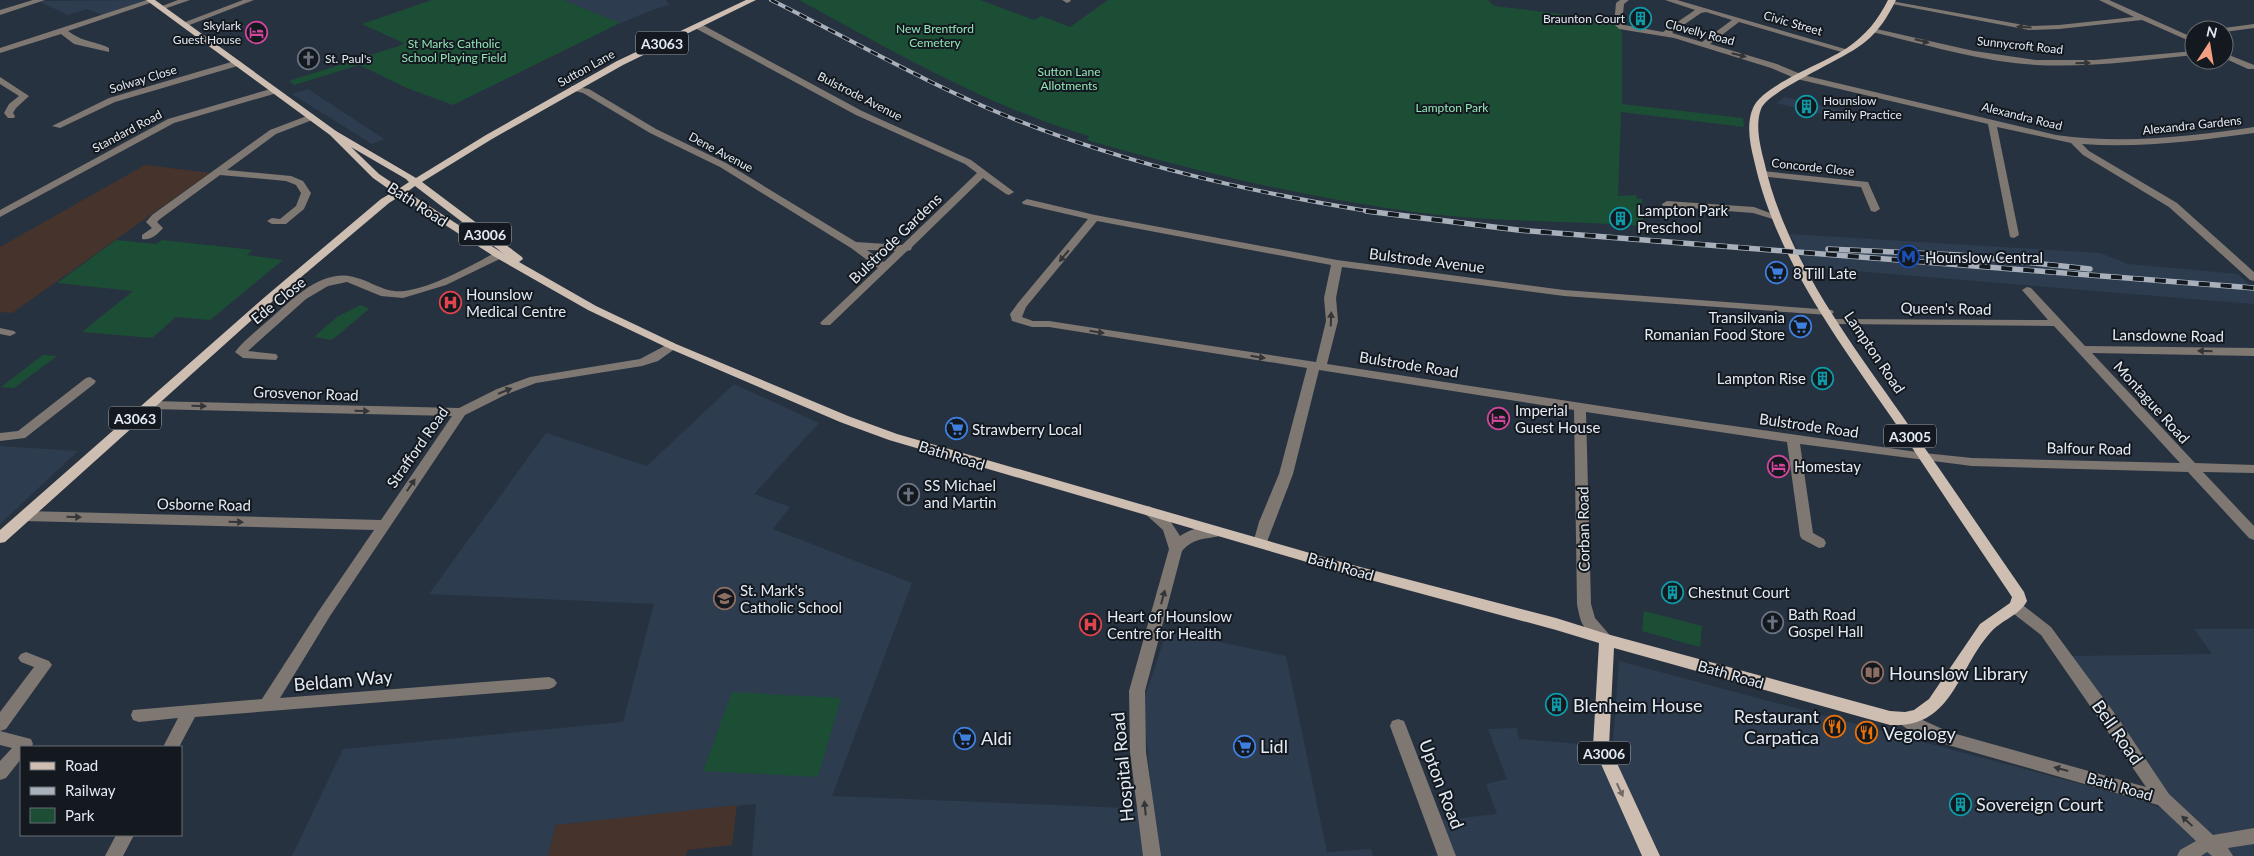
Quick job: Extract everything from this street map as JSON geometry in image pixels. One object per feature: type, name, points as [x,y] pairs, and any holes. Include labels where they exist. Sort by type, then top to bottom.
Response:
[{"type":"main road","name":"Bath Road","points":[[151,0],[274,91],[357,149],[478,240],[504,253]]},
{"type":"main road","name":"Sutton Lane","points":[[403,185],[620,63],[751,0]]},
{"type":"main road","name":"Lampton Road","points":[[1891,1],[1875,30],[1848,51],[1800,76],[1769,95],[1757,108],[1754,124],[1762,174],[1776,217],[1798,262],[1831,317],[2019,596],[2020,601],[2015,607]]},
{"type":"main road","name":"Bath Road","points":[[333,132],[350,152],[539,276],[592,308],[672,346],[873,430],[1350,569],[1556,624],[1811,697],[1890,718],[1906,719]]},
{"type":"main road","name":"A3063","points":[[0,538],[270,298],[338,230],[403,185]]},
{"type":"main road","points":[[1906,719],[1918,716],[1935,704],[1985,628],[2015,607]]},
{"type":"main road","name":"A3006","points":[[1607,640],[1601,746],[1651,856]]},
{"type":"street","points":[[0,13],[41,0]]},
{"type":"street","points":[[0,51],[151,0]]},
{"type":"street","points":[[161,8],[186,0]]},
{"type":"street","points":[[184,24],[250,0]]},
{"type":"street","name":"Clovelly Road","points":[[1625,0],[1620,3],[1618,24],[1622,27],[1665,34],[1774,66],[1800,76]]},
{"type":"street","name":"Civic Street","points":[[1670,0],[1848,51]]},
{"type":"street","points":[[2104,0],[2184,37]]},
{"type":"street","points":[[1891,1],[2029,28],[2059,27],[2143,18]]},
{"type":"street","points":[[1665,34],[1702,10]]},
{"type":"street","points":[[1703,45],[1738,19]]},
{"type":"street","name":"Bulstrode Avenue","points":[[698,26],[859,114],[968,162],[1009,192]]},
{"type":"street","points":[[2234,29],[2254,26]]},
{"type":"street","name":"Sunnycroft Road","points":[[1875,30],[1977,55],[2034,62],[2085,63],[2184,54]]},
{"type":"street","points":[[62,31],[77,42],[106,50]]},
{"type":"street","points":[[2234,59],[2251,67]]},
{"type":"street","name":"Solway Close","points":[[57,126],[112,100],[238,63]]},
{"type":"street","name":"Alexandra Road","points":[[1800,76],[2074,141],[2093,158],[2173,205],[2254,278]]},
{"type":"street","points":[[0,80],[25,96],[12,106],[8,113],[12,116]]},
{"type":"street","name":"Dene Avenue","points":[[574,88],[586,91],[653,131],[723,165],[853,244],[885,268]]},
{"type":"street","name":"Standard Road","points":[[0,214],[171,121],[274,91]]},
{"type":"street","points":[[146,237],[158,228],[151,222],[156,217],[217,172],[273,132],[312,117]]},
{"type":"street","points":[[1992,122],[2014,235]]},
{"type":"street","name":"Alexandra Gardens","points":[[2074,141],[2153,143],[2254,130]]},
{"type":"street","points":[[217,172],[288,178],[300,183],[306,193],[300,207],[282,222],[272,221]]},
{"type":"street","name":"Bulstrode Gardens","points":[[826,323],[983,174]]},
{"type":"street","name":"Concorde Close","points":[[1762,174],[1865,184],[1875,209]]},
{"type":"street","points":[[1667,204],[1684,200],[1754,210],[1776,217]]},
{"type":"street","name":"Bulstrode Avenue","points":[[1027,202],[1095,218],[1337,263],[1564,293],[1831,317]]},
{"type":"street","name":"Bulstrode Road","points":[[1095,218],[1029,297],[1016,314],[1016,319],[1032,324],[1049,324],[1580,409],[1924,457]]},
{"type":"street","name":"Dene Avenue","points":[[853,244],[880,248],[907,248]]},
{"type":"street","name":"Ede Close","points":[[272,357],[242,354],[241,352],[306,292],[321,284],[342,280],[360,282],[385,294],[401,295],[430,288],[504,253]]},
{"type":"street","points":[[1260,543],[1266,522],[1286,479],[1332,321],[1330,298],[1337,263]]},
{"type":"street","name":"Montague Road","points":[[2027,290],[2254,535]]},
{"type":"street","name":"Queen's Road","points":[[1831,317],[2058,323]]},
{"type":"street","name":"Strafford Road","points":[[266,706],[383,525],[461,412],[501,392],[534,380],[642,362],[654,358],[672,346]]},
{"type":"street","name":"Lansdowne Road","points":[[2081,349],[2254,352]]},
{"type":"street","points":[[0,437],[21,435],[90,381]]},
{"type":"street","name":"Grosvenor Road","points":[[151,405],[461,412]]},
{"type":"street","name":"Corban Road","points":[[1580,409],[1584,604],[1588,620],[1607,640]]},
{"type":"street","points":[[1793,439],[1807,536],[1819,542]]},
{"type":"street","name":"Balfour Road","points":[[1924,457],[1972,462],[2254,469]]},
{"type":"street","points":[[1149,511],[1159,518],[1172,532],[1176,549]]},
{"type":"street","name":"Osborne Road","points":[[25,516],[383,525]]},
{"type":"street","points":[[1176,549],[1186,538],[1195,534],[1205,531],[1218,532]]},
{"type":"street","name":"Hospital Road","points":[[1152,856],[1135,710],[1137,691],[1176,549]]},
{"type":"street","name":"Bell Road","points":[[2015,607],[2046,632],[2112,723],[2163,799],[2224,856]]},
{"type":"street","points":[[0,724],[44,665],[26,658]]},
{"type":"street","name":"Beldam Way","points":[[139,715],[549,684]]},
{"type":"street","points":[[172,746],[190,712]]},
{"type":"street","name":"Bath Road","points":[[1906,719],[1921,728],[1948,738],[2163,799]]},
{"type":"street","name":"Upton Road","points":[[1398,726],[1447,856]]},
{"type":"street","points":[[0,738],[25,744],[24,746]]},
{"type":"street","points":[[0,773],[20,750]]},
{"type":"street","points":[[114,856],[124,836]]},
{"type":"street","points":[[2186,856],[2203,845],[2254,836]]},
{"type":"shaded area","points":[[150,0],[105,16],[87,9],[68,15],[38,1]]},
{"type":"shaded area","points":[[563,0],[666,0],[669,5],[620,23]]},
{"type":"shaded area","points":[[308,89],[384,139],[372,144],[292,94]]},
{"type":"shaded area","points":[[1785,97],[1852,113],[1848,121],[1776,103]]},
{"type":"shaded area","points":[[145,165],[210,173],[12,313],[0,312],[0,247]]},
{"type":"shaded area","points":[[1790,234],[2100,253],[2128,264],[2238,274],[2254,289],[2254,304],[1806,267]]},
{"type":"shaded area","points":[[734,384],[819,423],[754,494],[790,507],[773,529],[912,583],[832,796],[1153,809],[1143,702],[1167,631],[1286,656],[1327,852],[1371,849],[1373,856],[752,856],[756,804],[556,825],[548,856],[292,856],[343,749],[623,722],[654,604],[429,594],[546,433],[647,466]]},
{"type":"shaded area","points":[[0,446],[78,451],[0,524]]},
{"type":"shaded area","points":[[2194,629],[2254,629],[2254,856],[1425,856],[1455,853],[1442,820],[1497,814],[1486,784],[1507,779],[1488,729],[1517,728],[1519,739],[1581,744],[1613,742],[1619,661],[2137,799],[2163,809],[2168,794],[2071,656],[2212,654]]},
{"type":"shaded area","points":[[737,805],[732,845],[687,850],[686,856],[548,856],[556,825]]},
{"type":"green space","name":"St Marks Catholic School Playing Field","points":[[432,0],[563,0],[620,23],[453,105],[407,88],[359,65],[294,85],[289,81],[402,45],[404,43],[362,24]]},
{"type":"green space","name":"Lampton Park","points":[[799,0],[980,0],[1034,20],[1041,16],[1070,27],[1108,0],[1488,0],[1494,6],[1610,20],[1618,24],[1622,33],[1622,104],[1743,118],[1744,127],[1621,112],[1618,196],[1636,195],[1637,199],[1642,199],[1644,226],[1505,220],[1422,213],[1337,200],[1253,183],[1087,140],[1089,136],[1013,109],[941,76]]},
{"type":"green space","points":[[116,240],[156,244],[162,240],[253,250],[247,255],[283,260],[210,320],[176,317],[152,338],[82,332],[133,291],[57,283]]},
{"type":"green space","points":[[361,305],[369,309],[332,340],[314,337],[337,317]]},
{"type":"green space","points":[[43,355],[57,356],[14,388],[1,387]]},
{"type":"green space","points":[[1644,611],[1702,626],[1700,647],[1642,631]]},
{"type":"green space","points":[[732,692],[841,698],[818,777],[703,771]]},
{"type":"railway","points":[[771,0],[948,90],[1053,134],[1188,175],[1234,186],[1374,212]]},
{"type":"railway","points":[[1366,211],[1374,212]]},
{"type":"railway","points":[[1374,212],[1518,230],[2254,288]]},
{"type":"railway","points":[[1828,249],[1959,255],[2090,269]]},
{"type":"place","name":"Braunton Court","points":[[1641,18]]},
{"type":"place","name":"Skylark Guest House","points":[[257,32]]},
{"type":"place","name":"St. Paul's","points":[[309,58]]},
{"type":"place","name":"Hounslow Family Practice","points":[[1807,107]]},
{"type":"place","name":"Lampton Park Preschool","points":[[1621,219]]},
{"type":"place","name":"Hounslow Central","points":[[1909,257]]},
{"type":"place","name":"8 Till Late","points":[[1777,273]]},
{"type":"place","name":"Hounslow Medical Centre","points":[[450,303]]},
{"type":"place","name":"Transilvania Romanian Food Store","points":[[1801,326]]},
{"type":"place","name":"Lampton Rise","points":[[1822,378]]},
{"type":"place","name":"Imperial Guest House","points":[[1499,419]]},
{"type":"place","name":"Strawberry Local","points":[[956,429]]},
{"type":"place","name":"Homestay","points":[[1778,466]]},
{"type":"place","name":"SS Michael and Martin","points":[[908,494]]},
{"type":"place","name":"Chestnut Court","points":[[1672,592]]},
{"type":"place","name":"St. Mark's Catholic School","points":[[724,599]]},
{"type":"place","name":"Bath Road Gospel Hall","points":[[1772,623]]},
{"type":"place","name":"Heart of Hounslow Centre for Health","points":[[1091,625]]},
{"type":"place","name":"Hounslow Library","points":[[1873,673]]},
{"type":"place","name":"Blenheim House","points":[[1557,705]]},
{"type":"place","name":"Restaurant Carpatica","points":[[1835,726]]},
{"type":"place","name":"Vegology","points":[[1867,733]]},
{"type":"place","name":"Aldi","points":[[965,738]]},
{"type":"place","name":"Lidl","points":[[1244,746]]},
{"type":"place","name":"Sovereign Court","points":[[1960,804]]},
{"type":"park label","name":"New Brentford Cemetery","points":[[935,35]]},
{"type":"park label","name":"Sutton Lane Allotments","points":[[1069,78]]}]
